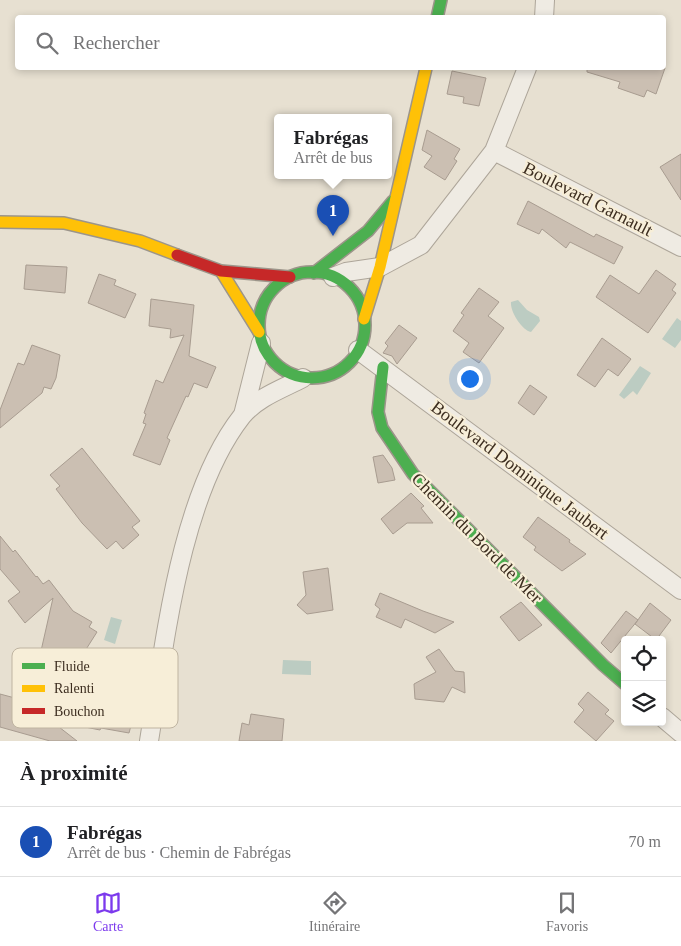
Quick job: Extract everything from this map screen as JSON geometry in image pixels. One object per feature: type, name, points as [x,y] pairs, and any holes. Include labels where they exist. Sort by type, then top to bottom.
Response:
[{"type":"street","points":[[438,15],[441,0]]},
{"type":"street","points":[[544,15],[545,0]]},
{"type":"street","points":[[221,272],[271,359],[285,371],[303,378],[316,378],[329,375],[351,361],[358,350],[364,330],[364,319],[380,267],[426,70]]},
{"type":"street","points":[[333,277],[346,272],[380,267],[420,245],[494,151],[526,70]]},
{"type":"street","name":"Boulevard Garnault","points":[[494,151],[681,247]]},
{"type":"street","points":[[314,273],[368,231],[396,197]]},
{"type":"street","points":[[0,222],[64,223],[140,241],[221,272],[290,277],[314,273],[333,277],[357,298],[364,319]]},
{"type":"street","points":[[243,415],[260,337],[262,306],[278,284],[290,277]]},
{"type":"street","name":"Boulevard Dominique Jaubert","points":[[358,350],[681,590]]},
{"type":"street","name":"Chemin du Bord de Mer","points":[[383,367],[379,389],[378,412],[382,428],[412,474],[596,658],[622,681]]},
{"type":"street","points":[[164,648],[173,594],[197,504],[217,454],[243,415],[260,400],[303,378]]},
{"type":"street","points":[[666,720],[681,733]]},
{"type":"street","points":[[149,741],[151,728]]},
{"type":"shaded area","points":[[518,300],[527,310],[539,317],[540,321],[531,332],[520,324],[512,311],[511,302]]},
{"type":"shaded area","points":[[677,318],[681,321],[681,340],[675,348],[662,339]]},
{"type":"shaded area","points":[[640,366],[651,373],[637,395],[633,391],[624,399],[619,395]]},
{"type":"shaded area","points":[[111,617],[122,620],[115,644],[104,640]]},
{"type":"shaded area","points":[[283,660],[311,661],[311,675],[282,674]]},
{"type":"building","points":[[587,70],[664,70],[656,94],[647,90],[644,97],[618,88],[620,82],[587,72]]},
{"type":"building","points":[[452,71],[486,78],[479,106],[463,103],[464,97],[447,94]]},
{"type":"building","points":[[427,130],[460,149],[454,159],[457,161],[445,180],[424,167],[432,156],[422,150]]},
{"type":"building","points":[[681,154],[681,200],[660,167]]},
{"type":"building","points":[[528,201],[594,237],[596,234],[623,247],[614,264],[570,242],[566,248],[542,229],[539,234],[517,224]]},
{"type":"building","points":[[26,265],[67,267],[65,293],[24,289]]},
{"type":"building","points":[[656,270],[676,284],[672,290],[676,293],[648,333],[596,297],[610,275],[639,294]]},
{"type":"building","points":[[99,274],[116,280],[114,285],[136,294],[125,318],[88,303]]},
{"type":"building","points":[[479,288],[499,302],[488,316],[504,328],[479,363],[463,352],[469,343],[453,331],[464,315],[461,313]]},
{"type":"building","points":[[151,299],[194,305],[189,356],[216,367],[207,388],[194,383],[188,397],[186,396],[167,438],[170,440],[160,465],[133,455],[146,424],[143,423],[146,414],[144,413],[156,380],[163,383],[184,335],[170,338],[171,329],[149,326]]},
{"type":"building","points":[[399,325],[417,338],[397,364],[392,356],[383,353],[388,346],[385,343]]},
{"type":"building","points":[[602,338],[631,359],[618,376],[608,369],[595,387],[577,375]]},
{"type":"building","points":[[32,345],[60,355],[56,378],[51,389],[44,387],[42,393],[0,428],[0,410],[18,363],[24,365]]},
{"type":"building","points":[[530,385],[547,397],[534,415],[518,403]]},
{"type":"building","points":[[82,448],[140,521],[132,527],[139,535],[123,549],[116,541],[107,549],[82,523],[56,489],[60,486],[50,475]]},
{"type":"building","points":[[383,455],[392,468],[395,480],[378,483],[373,457]]},
{"type":"building","points":[[411,493],[424,506],[421,508],[433,523],[407,523],[393,534],[381,519]]},
{"type":"building","points":[[538,517],[586,554],[562,571],[534,550],[536,547],[523,537]]},
{"type":"building","points":[[0,536],[13,552],[15,550],[43,584],[49,580],[73,611],[92,622],[89,627],[97,632],[87,648],[42,648],[53,598],[25,623],[8,601],[20,592],[0,569]]},
{"type":"building","points":[[328,568],[333,610],[307,614],[297,605],[306,595],[303,572]]},
{"type":"building","points":[[380,593],[454,622],[435,633],[405,619],[401,628],[376,617],[380,609],[375,605]]},
{"type":"building","points":[[521,602],[542,625],[519,641],[500,617]]},
{"type":"building","points":[[650,603],[671,620],[659,636],[651,636],[635,624]]},
{"type":"building","points":[[626,611],[638,620],[625,636],[621,636],[621,641],[611,653],[601,643]]},
{"type":"building","points":[[439,649],[455,671],[464,672],[465,693],[452,687],[444,702],[415,699],[414,684],[436,672],[426,657]]},
{"type":"building","points":[[588,692],[609,710],[605,714],[614,721],[596,741],[574,722],[584,710],[578,704]]},
{"type":"building","points":[[0,694],[12,697],[12,728],[60,728],[77,741],[50,741],[0,727]]},
{"type":"building","points":[[251,714],[284,719],[282,741],[239,741],[242,723],[249,725]]},
{"type":"building","points":[[101,728],[130,728],[129,733]]},
{"type":"traffic: fast","points":[[438,15],[441,0]]},
{"type":"traffic: fast","points":[[314,273],[368,231],[393,201]]},
{"type":"traffic: fast","points":[[312,272],[332,276],[349,288],[361,305],[365,325],[361,345],[349,362],[332,374],[312,378],[292,374],[275,362],[263,345],[259,325],[263,305],[275,288],[292,276],[312,272]]},
{"type":"traffic: fast","points":[[383,367],[378,412],[382,428],[413,474],[603,665],[622,681]]},
{"type":"traffic: slow","points":[[364,319],[380,267],[426,70]]},
{"type":"traffic: slow","points":[[0,222],[64,223],[140,241],[177,255]]},
{"type":"traffic: slow","points":[[221,271],[259,332]]},
{"type":"traffic: jam","points":[[177,255],[221,271],[290,277]]},
{"type":"place","name":"Fabrégas","points":[[333,236]]}]
